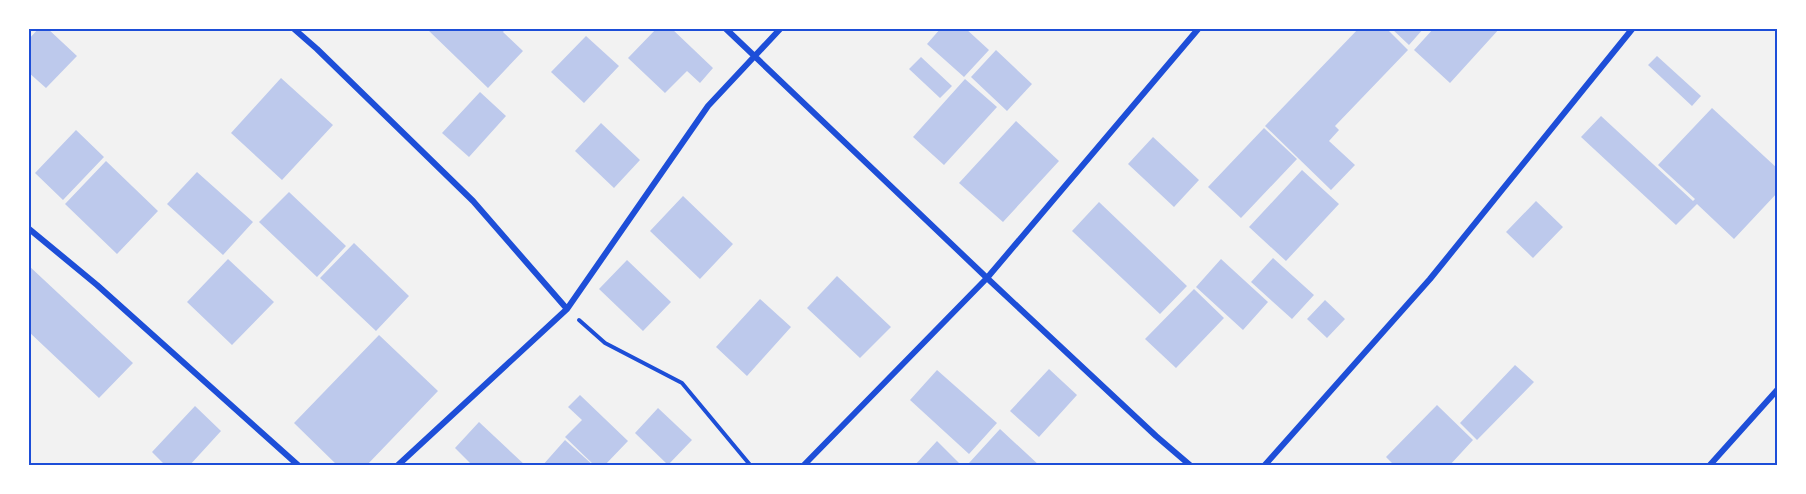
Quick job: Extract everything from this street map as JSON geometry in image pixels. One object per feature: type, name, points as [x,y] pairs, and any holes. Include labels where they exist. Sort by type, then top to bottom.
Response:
[{"type":"street","points":[[293,28],[473,201],[567,309]]},
{"type":"street","points":[[725,28],[987,278],[1156,436],[1191,465]]},
{"type":"street","points":[[397,465],[567,309],[708,106],[781,28]]},
{"type":"street","points":[[803,465],[987,278],[1199,28]]},
{"type":"street","points":[[1264,465],[1430,279],[1634,28]]},
{"type":"street","points":[[28,228],[97,285],[299,465]]},
{"type":"street","points":[[1709,465],[1778,389]]},
{"type":"path","points":[[567,309],[605,343],[682,383],[751,465]]},
{"type":"building","points":[[39,28],[47,28],[77,56],[46,88],[28,72],[28,40]]},
{"type":"building","points":[[430,28],[506,28],[503,32],[523,51],[488,88],[428,30]]},
{"type":"building","points":[[657,28],[671,28],[713,68],[700,83],[687,71],[665,93],[628,58]]},
{"type":"building","points":[[941,28],[965,28],[989,50],[964,77],[927,44]]},
{"type":"building","points":[[1359,28],[1386,28],[1408,50],[1335,126],[1339,130],[1329,141],[1355,165],[1331,190],[1265,126]]},
{"type":"building","points":[[1391,28],[1424,28],[1409,45]]},
{"type":"building","points":[[1434,28],[1500,28],[1450,83],[1414,50]]},
{"type":"building","points":[[586,36],[619,66],[584,103],[551,72]]},
{"type":"building","points":[[996,50],[1032,84],[1007,111],[971,77]]},
{"type":"building","points":[[1657,56],[1701,96],[1692,106],[1648,65]]},
{"type":"building","points":[[921,57],[952,86],[940,98],[909,69]]},
{"type":"building","points":[[281,78],[333,125],[282,180],[231,133]]},
{"type":"building","points":[[965,79],[997,107],[944,165],[913,137]]},
{"type":"building","points":[[480,92],[506,116],[469,157],[442,133]]},
{"type":"building","points":[[1712,108],[1778,169],[1778,192],[1734,239],[1697,204],[1676,225],[1581,137],[1601,116],[1693,201],[1695,199],[1658,165]]},
{"type":"building","points":[[1016,121],[1059,161],[1003,222],[959,183]]},
{"type":"building","points":[[601,123],[640,160],[614,188],[575,151]]},
{"type":"building","points":[[1264,128],[1297,159],[1241,218],[1208,187]]},
{"type":"building","points":[[76,130],[104,157],[63,200],[35,173]]},
{"type":"building","points":[[1153,137],[1199,180],[1174,207],[1128,164]]},
{"type":"building","points":[[106,161],[158,211],[117,254],[65,204]]},
{"type":"building","points":[[1302,170],[1339,204],[1286,261],[1249,227]]},
{"type":"building","points":[[197,172],[253,222],[223,255],[167,204]]},
{"type":"building","points":[[289,192],[346,246],[317,277],[259,222]]},
{"type":"building","points":[[683,196],[733,244],[700,279],[650,231]]},
{"type":"building","points":[[1536,201],[1563,227],[1533,258],[1506,232]]},
{"type":"building","points":[[1099,202],[1187,286],[1160,314],[1072,231]]},
{"type":"building","points":[[354,243],[409,296],[376,331],[320,278]]},
{"type":"building","points":[[1273,258],[1314,295],[1292,319],[1251,282]]},
{"type":"building","points":[[228,259],[274,302],[232,345],[187,302]]},
{"type":"building","points":[[1221,259],[1268,302],[1243,330],[1196,287]]},
{"type":"building","points":[[627,260],[671,302],[643,331],[599,289]]},
{"type":"building","points":[[28,265],[133,363],[99,398],[28,331]]},
{"type":"building","points":[[837,276],[891,327],[860,358],[807,308]]},
{"type":"building","points":[[1194,289],[1224,318],[1176,368],[1145,339]]},
{"type":"building","points":[[760,299],[791,327],[747,376],[716,347]]},
{"type":"building","points":[[1325,300],[1345,319],[1327,338],[1307,319]]},
{"type":"building","points":[[379,335],[438,391],[366,466],[338,466],[294,423]]},
{"type":"building","points":[[1515,365],[1534,382],[1477,440],[1460,423]]},
{"type":"building","points":[[1049,369],[1077,395],[1039,437],[1010,411]]},
{"type":"building","points":[[937,370],[997,423],[969,454],[910,400]]},
{"type":"building","points":[[580,395],[628,441],[604,466],[595,466],[565,437],[582,420],[568,407]]},
{"type":"building","points":[[1437,405],[1473,440],[1449,466],[1395,466],[1386,457]]},
{"type":"building","points":[[195,406],[221,431],[189,466],[166,466],[152,452]]},
{"type":"building","points":[[658,408],[692,440],[668,465],[635,433]]},
{"type":"building","points":[[479,422],[526,466],[473,466],[455,448]]},
{"type":"building","points":[[1000,429],[1040,466],[972,466],[969,463]]},
{"type":"building","points":[[565,440],[594,466],[542,466]]},
{"type":"building","points":[[937,441],[962,466],[914,466]]}]
